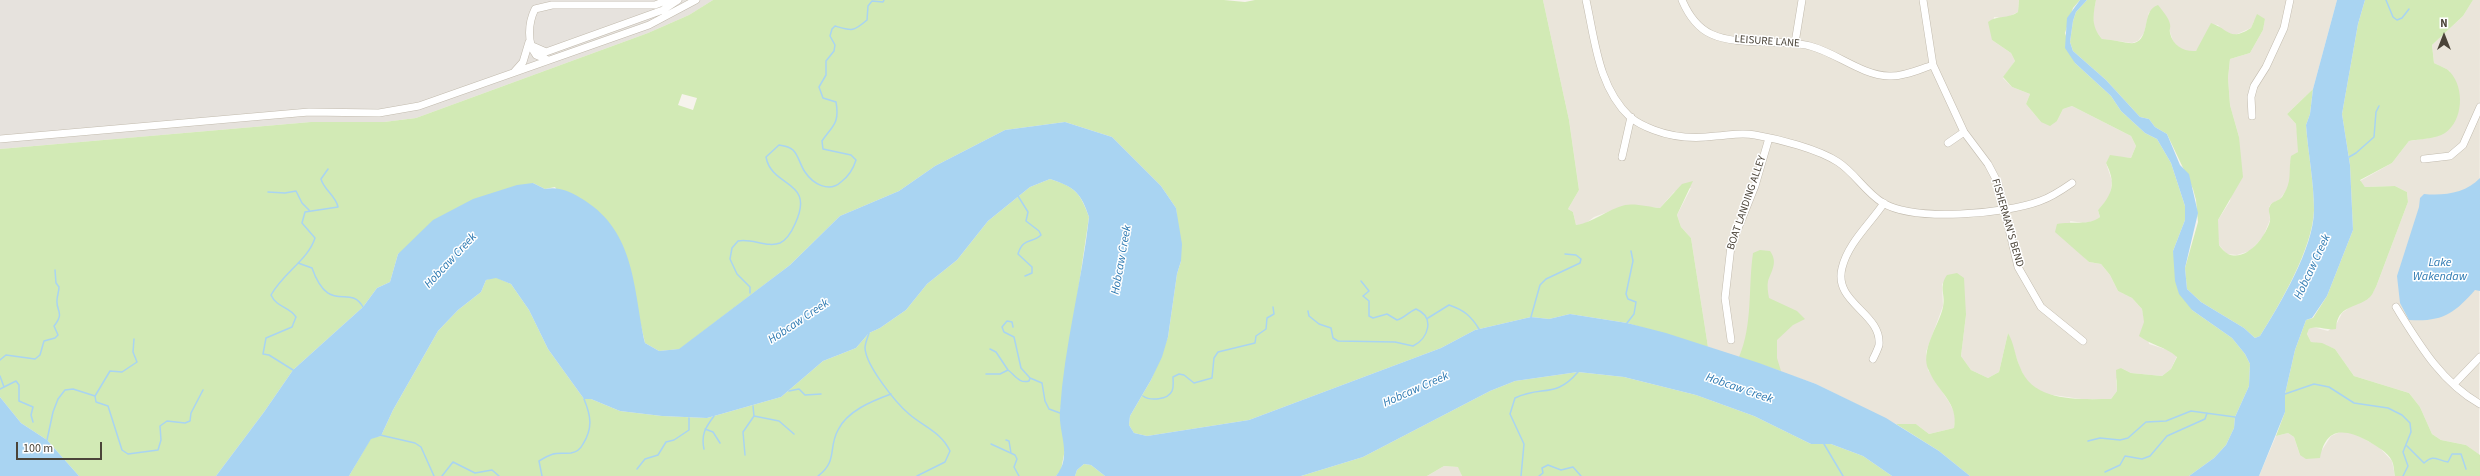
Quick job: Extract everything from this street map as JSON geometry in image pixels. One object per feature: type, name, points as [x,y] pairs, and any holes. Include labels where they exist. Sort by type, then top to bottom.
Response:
[{"type":"street","points":[[549,60],[536,56],[530,45],[532,15],[535,9],[542,6],[655,5],[668,0]]},
{"type":"street","points":[[530,45],[546,52],[664,10],[678,0]]},
{"type":"street","points":[[0,139],[309,112],[391,112],[419,106],[649,24],[696,0]]},
{"type":"street","points":[[1586,0],[1604,79],[1630,117],[1647,127],[1681,138],[1738,133],[1768,138],[1813,151],[1838,162],[1853,175],[1862,187],[1884,203],[1902,209],[1927,213],[1985,213],[2004,210],[2040,202],[2072,183]]},
{"type":"street","name":"LEISURE LANE","points":[[1682,0],[1688,12],[1699,27],[1711,34],[1731,40],[1795,43],[1811,46],[1872,73],[1890,76],[1933,64]]},
{"type":"street","points":[[1795,43],[1802,0]]},
{"type":"street","name":"FISHERMAN'S BEND","points":[[1923,0],[1933,64],[1964,132],[1995,177],[2018,267],[2042,307],[2083,341]]},
{"type":"street","points":[[2252,116],[2250,97],[2284,28],[2290,0]]},
{"type":"street","points":[[513,72],[523,62],[530,37]]},
{"type":"street","points":[[2424,158],[2450,156],[2463,145],[2480,107]]},
{"type":"street","points":[[1622,156],[1630,117]]},
{"type":"street","points":[[1948,143],[1964,132]]},
{"type":"street","name":"BOAT LANDING ALLEY","points":[[1731,340],[1725,298],[1731,246],[1755,186],[1768,138]]},
{"type":"street","points":[[1873,359],[1879,345],[1876,329],[1844,292],[1842,269],[1855,243],[1884,203]]},
{"type":"street","points":[[2396,308],[2425,354],[2439,372],[2468,397],[2480,404]]},
{"type":"street","points":[[2454,384],[2480,357]]},
{"type":"shaded area","points":[[0,0],[713,0],[689,15],[648,33],[416,118],[384,122],[311,122],[0,149]]},
{"type":"shaded area","points":[[1543,0],[2019,0],[2018,12],[2006,18],[1994,17],[1992,40],[2011,53],[2015,61],[2003,78],[2012,87],[2030,94],[2026,104],[2041,122],[2057,121],[2063,109],[2072,106],[2131,136],[2136,146],[2131,158],[2110,156],[2106,163],[2112,181],[2110,197],[2098,210],[2100,217],[2095,221],[2084,223],[2070,221],[2075,248],[2089,262],[2101,264],[2110,275],[2118,291],[2132,298],[2142,309],[2149,344],[2168,350],[2177,356],[2171,369],[2162,376],[2131,373],[2121,368],[2116,380],[2117,391],[2111,399],[2081,399],[2046,394],[2028,384],[2020,368],[2008,333],[1999,372],[1988,378],[1971,370],[1961,356],[1966,315],[1942,283],[1943,306],[1926,352],[1928,370],[1949,402],[1956,416],[1954,428],[1929,434],[1916,424],[1896,424],[1816,384],[1708,347],[1691,238],[1681,227],[1677,215],[1691,188],[1674,192],[1660,208],[1627,205],[1594,217],[1585,224],[1576,225],[1573,212],[1568,209],[1579,190],[1569,120]]},
{"type":"shaded area","points":[[2096,0],[2337,0],[2313,89],[2287,114],[2296,124],[2298,139],[2298,152],[2290,163],[2291,175],[2288,188],[2280,199],[2271,204],[2269,207],[2270,220],[2263,237],[2250,251],[2237,255],[2227,254],[2219,245],[2217,231],[2218,220],[2230,201],[2239,137],[2230,105],[2228,78],[2230,59],[2250,53],[2263,30],[2265,19],[2254,21],[2251,28],[2235,35],[2224,32],[2218,25],[2211,24],[2196,51],[2188,52],[2179,48],[2173,41],[2170,32],[2170,24],[2149,12],[2144,33],[2138,41],[2132,43],[2102,39],[2094,29],[2093,15]]},
{"type":"shaded area","points":[[2473,0],[2480,0],[2479,455],[2466,445],[2441,440],[2432,434],[2420,407],[2409,393],[2354,376],[2335,349],[2311,342],[2307,334],[2309,329],[2313,327],[2328,331],[2337,323],[2342,313],[2354,304],[2369,298],[2376,287],[2408,202],[2407,192],[2395,186],[2365,187],[2360,181],[2392,163],[2409,141],[2435,137],[2450,71],[2434,63],[2432,45],[2463,16]]},
{"type":"shaded area","points":[[2340,432],[2351,432],[2379,447],[2392,461],[2395,476],[2259,476],[2276,436],[2288,433],[2294,437],[2300,455],[2322,450],[2331,436]]},
{"type":"shaded area","points":[[1444,466],[1459,467],[1462,476],[1427,476]]},
{"type":"green space","points":[[713,0],[1224,0],[1245,2],[1255,0],[1543,0],[1569,120],[1579,190],[1568,209],[1573,212],[1576,225],[1588,222],[1625,205],[1660,208],[1682,184],[1693,181],[1677,215],[1681,227],[1691,238],[1708,347],[1627,323],[1570,314],[1549,319],[1531,317],[1475,330],[1441,348],[1249,420],[1147,436],[1134,433],[1129,425],[1130,416],[1151,380],[1168,337],[1177,274],[1181,261],[1176,208],[1161,186],[1112,137],[1065,122],[1005,130],[935,166],[899,191],[840,216],[790,265],[680,349],[659,351],[645,343],[637,308],[555,187],[545,189],[533,183],[398,254],[390,282],[377,288],[363,307],[293,370],[264,412],[216,476],[79,476],[47,440],[21,423],[0,397],[0,149],[311,122],[384,122],[416,118],[648,33],[689,15]],"holes":[[[682,94],[697,98],[693,110],[678,105]]]},
{"type":"green space","points":[[2019,0],[2080,0],[2073,8],[2065,33],[2075,63],[2111,96],[2121,111],[2145,133],[2157,139],[2171,163],[2185,206],[2185,220],[2173,251],[2192,310],[2232,338],[2245,354],[2250,364],[2249,386],[2235,417],[2234,428],[2226,445],[2214,458],[2189,476],[1970,476],[1939,451],[1896,424],[1916,424],[1929,434],[1954,428],[1955,419],[1951,405],[1929,371],[1926,355],[1943,307],[1943,284],[1947,275],[1957,273],[1964,278],[1966,315],[1961,356],[1971,370],[1988,378],[1999,372],[2008,333],[2012,341],[2018,363],[2026,379],[2035,387],[2046,393],[2072,398],[2111,399],[2117,391],[2116,370],[2121,368],[2131,373],[2162,376],[2171,369],[2177,357],[2139,336],[2144,322],[2142,309],[2132,298],[2118,291],[2110,275],[2101,264],[2089,262],[2055,232],[2057,224],[2085,222],[2096,220],[2100,217],[2098,210],[2110,193],[2112,182],[2106,163],[2110,155],[2131,158],[2136,146],[2131,136],[2072,106],[2063,109],[2057,121],[2050,126],[2041,122],[2026,104],[2030,94],[2012,87],[2003,77],[2015,61],[2011,53],[1992,40],[1988,22],[1995,18],[2010,16],[2018,12]]},
{"type":"green space","points":[[2087,0],[2096,0],[2094,25],[2102,39],[2131,43],[2139,40],[2145,31],[2149,12],[2158,5],[2169,22],[2171,38],[2176,45],[2183,49],[2192,51],[2196,51],[2211,23],[2230,33],[2238,34],[2251,28],[2257,14],[2265,19],[2263,30],[2250,53],[2230,59],[2228,78],[2230,105],[2239,137],[2243,177],[2218,220],[2219,245],[2228,254],[2242,254],[2249,251],[2260,240],[2268,227],[2270,221],[2269,208],[2272,203],[2282,197],[2288,186],[2291,156],[2298,152],[2296,124],[2287,114],[2313,89],[2310,114],[2306,125],[2314,199],[2312,225],[2302,258],[2286,292],[2260,336],[2255,338],[2244,328],[2201,302],[2187,289],[2185,268],[2198,222],[2196,200],[2193,189],[2167,134],[2155,127],[2149,119],[2140,117],[2106,80],[2073,51],[2070,42],[2073,21],[2076,12]]},
{"type":"green space","points":[[2365,0],[2473,0],[2463,16],[2432,45],[2434,63],[2449,71],[2455,79],[2460,95],[2460,104],[2455,121],[2451,128],[2445,133],[2432,138],[2409,141],[2392,163],[2360,180],[2365,187],[2395,186],[2407,192],[2408,202],[2376,287],[2371,296],[2364,302],[2343,312],[2337,321],[2336,329],[2312,328],[2309,329],[2307,334],[2311,342],[2322,343],[2335,349],[2354,376],[2409,393],[2420,407],[2432,434],[2441,440],[2466,445],[2480,455],[2480,476],[2395,476],[2392,461],[2385,452],[2360,437],[2344,433],[2332,435],[2327,440],[2320,458],[2306,459],[2300,455],[2294,437],[2288,433],[2276,436],[2285,412],[2285,394],[2295,350],[2306,320],[2313,318],[2327,296],[2353,230],[2350,165],[2342,114],[2358,24]]},
{"type":"green space","points":[[1050,179],[1071,188],[1076,192],[1083,202],[1089,217],[1060,413],[1065,449],[1061,470],[1056,476],[349,476],[371,438],[381,436],[393,410],[438,331],[458,310],[481,292],[486,280],[495,277],[511,284],[529,310],[548,349],[584,399],[591,399],[620,411],[662,416],[707,418],[781,397],[823,361],[856,348],[869,333],[880,328],[906,310],[927,284],[957,260],[988,221],[1030,187]]},
{"type":"green space","points":[[1760,250],[1770,251],[1774,259],[1774,266],[1768,281],[1769,298],[1797,311],[1805,319],[1793,325],[1777,340],[1777,358],[1781,371],[1739,357],[1748,319],[1753,253]]},
{"type":"green space","points":[[1578,372],[1624,377],[1696,395],[1754,416],[1811,444],[1831,444],[1863,456],[1892,476],[1462,476],[1458,467],[1444,466],[1427,476],[1301,476],[1363,457],[1490,391],[1515,381]]},
{"type":"green space","points":[[1084,464],[1091,465],[1105,476],[1075,476],[1077,470]]},
{"type":"water","name":"Hobcaw Creek","points":[[2080,0],[2087,0],[2076,12],[2073,21],[2070,42],[2073,51],[2106,80],[2140,117],[2149,119],[2155,127],[2167,134],[2180,165],[2189,174],[2198,213],[2185,268],[2187,289],[2201,302],[2244,328],[2255,338],[2260,336],[2286,292],[2302,258],[2312,225],[2314,199],[2306,125],[2310,114],[2313,89],[2337,0],[2365,0],[2358,24],[2342,114],[2350,165],[2353,230],[2327,296],[2312,318],[2306,320],[2295,350],[2285,394],[2285,412],[2259,476],[2189,476],[2214,458],[2226,445],[2234,428],[2235,417],[2249,386],[2250,364],[2245,354],[2232,338],[2192,310],[2179,294],[2175,281],[2173,251],[2185,220],[2185,206],[2171,163],[2157,139],[2145,133],[2121,111],[2111,96],[2075,63],[2065,48],[2067,18]]},
{"type":"water","name":"Hobcaw Creek","points":[[1065,122],[1112,137],[1161,186],[1176,208],[1182,244],[1181,261],[1177,274],[1168,337],[1162,357],[1151,380],[1130,416],[1129,425],[1134,433],[1147,436],[1249,420],[1441,348],[1475,330],[1531,317],[1549,319],[1570,314],[1627,323],[1666,333],[1759,363],[1816,384],[1886,418],[1939,451],[1970,476],[1892,476],[1863,456],[1831,444],[1811,444],[1754,416],[1696,395],[1624,377],[1578,372],[1515,381],[1490,391],[1363,457],[1301,476],[1105,476],[1091,465],[1084,464],[1077,470],[1075,476],[1056,476],[1064,460],[1064,444],[1060,419],[1062,387],[1089,217],[1083,202],[1076,192],[1066,185],[1050,179],[1030,187],[988,221],[957,260],[927,284],[906,310],[880,328],[869,333],[856,348],[823,361],[781,397],[707,418],[662,416],[620,411],[591,399],[584,399],[548,349],[529,310],[511,284],[496,278],[486,280],[481,292],[458,310],[438,331],[393,410],[381,436],[371,439],[349,476],[216,476],[264,412],[293,370],[363,307],[377,288],[390,282],[398,254],[433,220],[473,199],[517,185],[533,183],[545,189],[555,188],[565,190],[584,200],[601,213],[614,229],[623,246],[630,264],[645,343],[659,351],[679,349],[790,265],[840,216],[899,191],[935,166],[1005,130]]},
{"type":"water","name":"Lake Wakendaw","points":[[2480,178],[2480,291],[2475,290],[2454,311],[2439,318],[2430,320],[2409,320],[2400,303],[2397,276],[2419,207],[2420,198],[2424,194],[2447,194],[2461,190],[2468,187]]},
{"type":"water","points":[[0,397],[21,423],[47,440],[79,476],[0,476]]},
{"type":"waterway","points":[[750,293],[750,287],[737,274],[730,259],[732,248],[738,241],[743,240],[770,244],[780,243],[791,232],[800,210],[800,199],[797,191],[776,175],[770,167],[766,157],[779,145],[787,146],[795,152],[808,176],[812,180],[826,187],[831,187],[844,180],[852,170],[856,160],[851,155],[823,149],[822,141],[836,120],[837,109],[836,102],[823,98],[819,87],[826,75],[826,61],[834,51],[835,45],[830,36],[832,29],[835,26],[845,29],[858,27],[867,20],[868,6],[872,1],[883,2],[884,0]]},
{"type":"waterway","points":[[2386,0],[2393,17],[2397,20],[2402,18],[2409,9]]},
{"type":"waterway","points":[[2349,157],[2356,153],[2374,137],[2376,112],[2379,106]]},
{"type":"waterway","points":[[293,370],[269,355],[263,354],[266,338],[292,327],[296,317],[293,313],[276,302],[271,295],[282,279],[301,260],[312,246],[315,238],[302,223],[305,212],[338,207],[337,203],[321,179],[328,169]]},
{"type":"waterway","points":[[268,192],[285,193],[296,191],[302,203],[309,210]]},
{"type":"waterway","points":[[1018,196],[1028,212],[1026,221],[1039,231],[1041,235],[1038,238],[1022,245],[1018,254],[1032,267],[1032,273],[1025,276]]},
{"type":"waterway","points":[[1627,323],[1634,314],[1636,302],[1628,299],[1626,294],[1633,261],[1631,251]]},
{"type":"waterway","points":[[1531,317],[1540,285],[1546,279],[1580,263],[1581,259],[1576,255],[1565,254]]},
{"type":"waterway","points":[[298,263],[312,268],[325,291],[332,295],[358,300],[363,307]]},
{"type":"waterway","points":[[0,360],[6,355],[35,359],[40,355],[44,341],[55,338],[58,335],[54,326],[60,315],[57,304],[59,287],[56,283],[55,270]]},
{"type":"waterway","points":[[1308,311],[1309,316],[1319,324],[1331,328],[1333,338],[1338,341],[1395,342],[1413,346],[1423,338],[1428,328],[1428,322],[1426,317],[1416,309],[1397,320],[1387,314],[1373,318],[1369,316],[1369,301],[1363,296],[1369,291],[1361,281]]},
{"type":"waterway","points":[[1428,318],[1449,305],[1467,314],[1479,329]]},
{"type":"waterway","points":[[1143,396],[1150,399],[1159,399],[1167,396],[1173,389],[1173,377],[1179,374],[1184,375],[1194,383],[1212,378],[1214,358],[1218,352],[1255,343],[1256,336],[1266,329],[1267,318],[1274,314],[1273,307]]},
{"type":"waterway","points":[[1013,327],[1012,322],[1007,321],[1002,327],[1004,332],[1014,337],[1021,368],[1030,378],[1042,383],[1045,401],[1049,409],[1060,413]]},
{"type":"waterway","points":[[869,333],[865,346],[867,356],[882,384],[903,409],[937,434],[950,451],[945,462],[917,476]]},
{"type":"waterway","points":[[95,396],[110,371],[122,372],[137,362],[133,352],[134,339]]},
{"type":"waterway","points":[[990,349],[996,352],[1008,370]]},
{"type":"waterway","points":[[986,374],[1000,374],[1008,370],[1022,381],[1029,381],[1030,378]]},
{"type":"waterway","points":[[1521,476],[1524,444],[1510,414],[1515,398],[1533,392],[1555,389],[1562,386],[1578,372]]},
{"type":"waterway","points":[[0,376],[4,387],[0,389]]},
{"type":"waterway","points":[[4,387],[16,381],[19,385],[19,401],[33,407],[31,415],[33,422]]},
{"type":"waterway","points":[[2285,394],[2314,384],[2329,387],[2354,403],[2388,408],[2402,415],[2410,423],[2411,432],[2403,452],[2408,466],[2403,476]]},
{"type":"waterway","points":[[47,440],[53,412],[58,399],[65,390],[73,389],[95,396],[96,402],[108,406],[122,450],[128,454],[158,450],[161,440],[160,426],[167,421],[185,423],[190,421],[191,413],[203,390]]},
{"type":"waterway","points":[[789,391],[799,389],[805,395],[821,394]]},
{"type":"waterway","points":[[818,476],[828,465],[835,437],[842,423],[847,417],[876,400],[891,394]]},
{"type":"waterway","points":[[542,476],[539,461],[552,454],[575,452],[581,447],[586,438],[590,427],[590,422],[584,399]]},
{"type":"waterway","points":[[753,406],[754,416],[779,421],[794,434]]},
{"type":"waterway","points":[[2088,441],[2100,438],[2120,440],[2128,438],[2146,422],[2166,421],[2191,411],[2235,417]]},
{"type":"waterway","points":[[2105,472],[2120,465],[2125,456],[2142,459],[2150,456],[2167,436],[2205,419],[2207,413]]},
{"type":"waterway","points":[[704,449],[704,432],[714,416]]},
{"type":"waterway","points":[[745,455],[743,432],[754,416]]},
{"type":"waterway","points":[[637,469],[645,459],[658,455],[666,442],[674,440],[689,430],[689,418]]},
{"type":"waterway","points":[[705,429],[713,432],[720,443]]},
{"type":"waterway","points":[[380,435],[415,443],[421,447],[434,476]]},
{"type":"waterway","points":[[1006,440],[1009,441],[1011,453]]},
{"type":"waterway","points":[[991,444],[1015,455],[1017,459],[1014,467],[1019,476]]},
{"type":"waterway","points":[[1824,444],[1843,476]]},
{"type":"waterway","points":[[2407,446],[2424,463],[2433,458],[2448,462],[2452,454],[2461,454],[2466,469]]},
{"type":"waterway","points":[[442,476],[453,462],[475,473],[492,470],[499,476]]},
{"type":"waterway","points":[[1539,476],[1543,473],[1542,468],[1548,465],[1561,470],[1573,467],[1581,476]]}]
